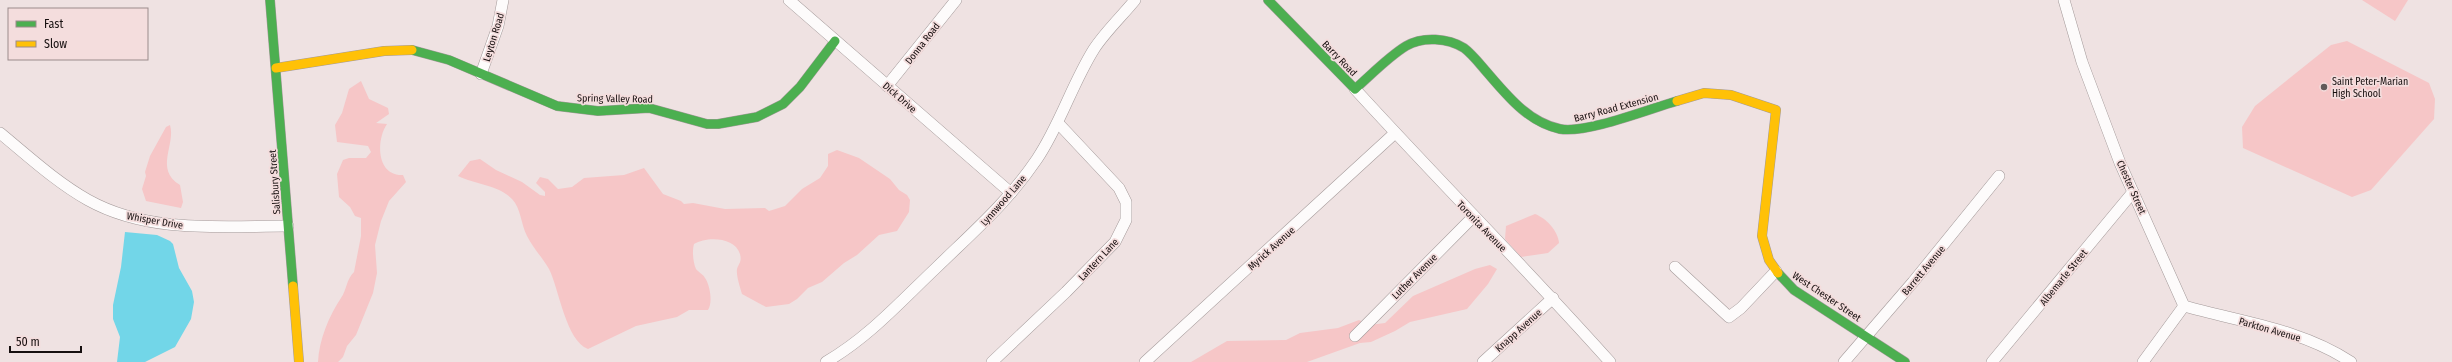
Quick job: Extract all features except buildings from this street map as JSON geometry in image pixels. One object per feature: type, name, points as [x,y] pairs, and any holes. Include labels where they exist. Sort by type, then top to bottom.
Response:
[{"type":"street","name":"Salisbury Street","points":[[270,0],[299,362]]},
{"type":"street","name":"Leyton Road","points":[[481,74],[498,26],[503,0]]},
{"type":"street","name":"Dick Drive","points":[[788,0],[1011,194]]},
{"type":"street","name":"Donna Road","points":[[888,86],[956,0]]},
{"type":"street","name":"Lynnwood Lane","points":[[826,362],[853,346],[880,323],[992,216],[1011,194],[1038,158],[1058,123],[1095,48],[1135,0]]},
{"type":"street","name":"Barry Road","points":[[1268,0],[1355,89],[1399,50]]},
{"type":"street","name":"Chester Street","points":[[2064,0],[2082,62],[2133,192],[2184,306]]},
{"type":"street","name":"Barry Road Extension","points":[[1399,50],[1415,41],[1423,40],[1439,39],[1456,44],[1475,58],[1526,114],[1553,129],[1567,131],[1580,129],[1704,93],[1731,95],[1776,110]]},
{"type":"street","name":"Spring Valley Road","points":[[276,68],[408,49],[433,54],[538,99],[566,108],[598,111],[649,108],[702,123],[718,124],[757,118],[783,104],[800,87],[835,41]]},
{"type":"street","name":"Toronita Avenue","points":[[1355,89],[1472,217],[1553,298],[1610,362]]},
{"type":"street","name":"West Chester Street","points":[[1776,110],[1762,236],[1765,251],[1776,271],[1794,290],[1904,362]]},
{"type":"street","name":"Lantern Lane","points":[[992,362],[1099,259],[1120,236],[1126,220],[1126,202],[1119,188],[1058,123]]},
{"type":"street","name":"Whisper Drive","points":[[0,133],[73,191],[118,214],[148,222],[176,225],[288,226]]},
{"type":"street","name":"Myrick Avenue","points":[[1145,362],[1395,133]]},
{"type":"street","name":"Barrett Avenue","points":[[1844,362],[1999,176]]},
{"type":"street","name":"Albemarle Street","points":[[1992,362],[2133,192]]},
{"type":"street","name":"Luther Avenue","points":[[1355,336],[1472,217]]},
{"type":"street","points":[[1675,267],[1729,317],[1741,308],[1776,271]]},
{"type":"street","name":"Knapp Avenue","points":[[1483,362],[1553,298]]},
{"type":"street","points":[[2143,362],[2184,306]]},
{"type":"street","name":"Parkton Avenue","points":[[2184,306],[2284,331],[2324,347],[2351,362]]},
{"type":"shaded area","points":[[2362,0],[2408,0],[2395,21]]},
{"type":"shaded area","points":[[2347,41],[2429,83],[2435,99],[2434,119],[2371,190],[2352,197],[2243,148],[2242,127],[2255,106],[2331,45]]},
{"type":"shaded area","points":[[361,81],[369,99],[388,108],[389,114],[376,123],[387,124],[383,131],[380,147],[383,164],[394,174],[403,175],[406,182],[389,201],[381,221],[375,245],[377,273],[373,293],[356,335],[347,346],[343,357],[338,362],[318,362],[320,345],[325,328],[332,312],[343,295],[349,278],[354,272],[361,236],[361,218],[355,216],[350,207],[339,197],[337,174],[343,160],[349,158],[366,158],[371,152],[368,146],[337,142],[335,125],[342,113],[349,89]]},
{"type":"shaded area","points":[[170,125],[171,133],[167,164],[168,172],[172,179],[180,185],[183,202],[181,208],[146,201],[142,189],[150,156],[166,127]]},
{"type":"shaded area","points":[[837,150],[859,158],[890,179],[899,190],[907,195],[910,200],[909,212],[897,231],[879,235],[857,255],[844,263],[822,282],[808,288],[797,299],[789,304],[766,307],[742,294],[737,274],[737,269],[741,259],[737,248],[733,244],[727,241],[713,239],[700,241],[694,244],[694,260],[696,269],[707,281],[711,298],[710,307],[708,310],[689,310],[677,317],[636,326],[588,349],[580,344],[574,336],[564,314],[549,269],[527,236],[517,207],[512,199],[500,190],[458,176],[470,161],[480,159],[496,170],[522,182],[540,195],[545,196],[545,192],[536,183],[540,177],[548,179],[558,189],[572,187],[584,178],[624,175],[644,168],[663,194],[681,201],[684,204],[693,203],[725,209],[765,208],[769,211],[785,206],[802,189],[820,178],[828,166],[828,154]]},
{"type":"shaded area","points":[[1535,214],[1551,226],[1558,238],[1559,243],[1548,253],[1521,257],[1505,239],[1506,226]]},
{"type":"shaded area","points":[[1490,265],[1497,269],[1488,284],[1467,309],[1410,322],[1371,342],[1360,343],[1307,362],[1191,362],[1227,341],[1286,340],[1300,333],[1338,328],[1359,320],[1370,325],[1385,323],[1413,296],[1475,269]]},
{"type":"water","points":[[125,232],[157,235],[173,244],[179,268],[192,291],[194,302],[191,319],[175,347],[145,362],[117,362],[120,337],[113,319],[113,305],[121,267]]},
{"type":"traffic: fast","points":[[270,0],[293,286]]},
{"type":"traffic: fast","points":[[1268,0],[1355,89],[1399,50],[1406,46],[1420,41],[1443,40],[1464,48],[1473,56],[1509,97],[1527,114],[1537,120],[1560,129],[1571,130],[1585,128],[1618,120],[1677,101]]},
{"type":"traffic: fast","points":[[412,50],[449,60],[557,106],[598,111],[649,108],[707,124],[718,124],[757,117],[783,104],[800,87],[835,41]]},
{"type":"traffic: fast","points":[[1778,273],[1794,290],[1905,362]]},
{"type":"traffic: slow","points":[[276,68],[384,51],[412,50]]},
{"type":"traffic: slow","points":[[1677,101],[1704,93],[1731,95],[1776,110],[1762,236],[1769,260],[1778,273]]},
{"type":"traffic: slow","points":[[293,286],[299,362]]},
{"type":"place","name":"Saint Peter-Marian High School","points":[[2324,87]]}]
